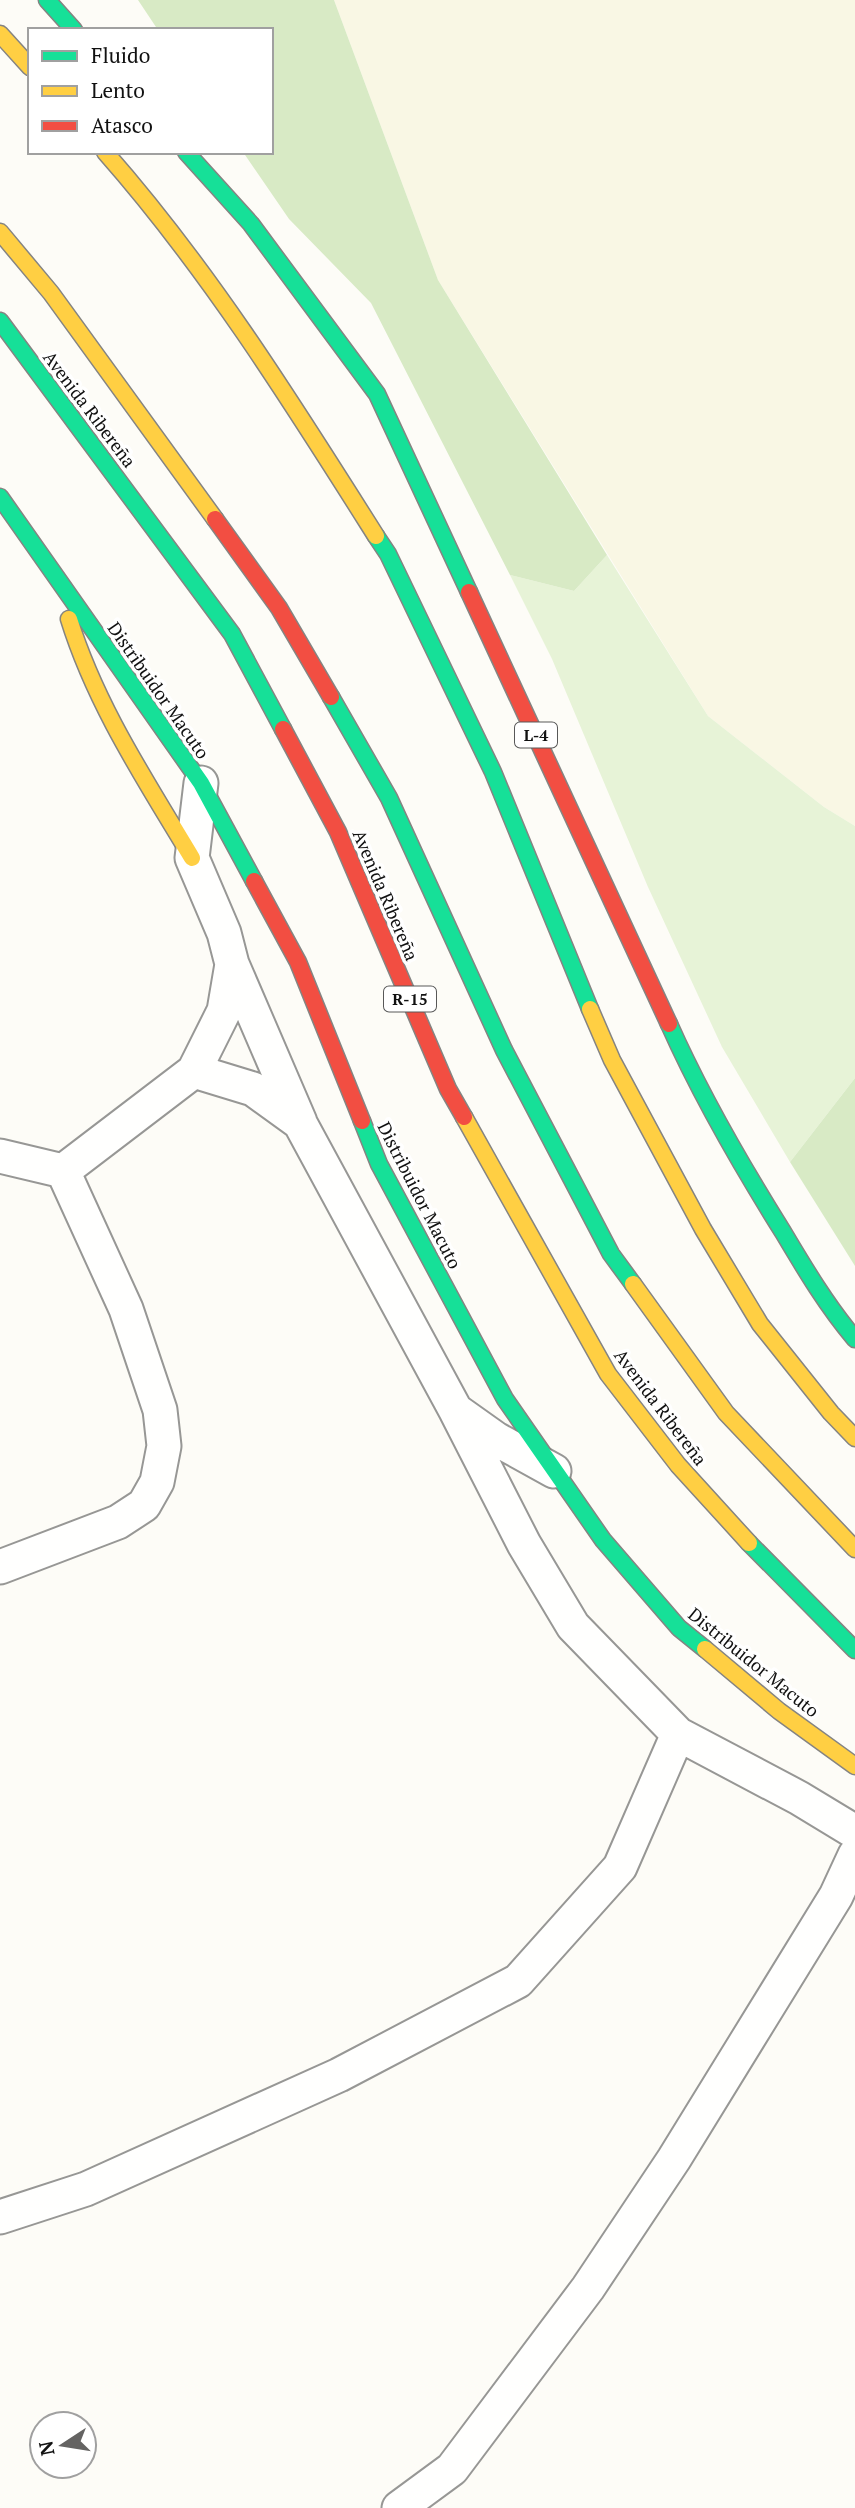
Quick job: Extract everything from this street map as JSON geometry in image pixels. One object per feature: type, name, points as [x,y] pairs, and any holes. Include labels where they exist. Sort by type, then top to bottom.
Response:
[{"type":"main road","points":[[47,0],[72,28]]},
{"type":"main road","points":[[0,34],[28,65]]},
{"type":"main road","points":[[107,154],[150,203],[257,349],[388,554],[493,772],[566,955],[612,1060],[703,1229],[760,1324],[831,1413],[855,1437]]},
{"type":"main road","name":"L-4","points":[[188,154],[251,224],[377,394],[689,1069],[754,1186],[832,1312],[855,1339]]},
{"type":"main road","name":"Avenida Ribereña","points":[[0,232],[51,293],[279,608],[389,798],[504,1050],[611,1254],[726,1413],[855,1549]]},
{"type":"main road","name":"Avenida Ribereña","points":[[0,321],[232,634],[338,832],[449,1089],[608,1374],[678,1465],[755,1550],[855,1650]]},
{"type":"main road","name":"Distribuidor Macuto","points":[[0,497],[201,783],[298,962],[379,1164],[505,1399],[603,1540],[679,1628],[779,1711],[855,1766]]},
{"type":"main road","points":[[59,583],[76,646],[105,708],[192,858]]},
{"type":"street","points":[[201,783],[192,858],[224,933],[232,964],[300,1123],[456,1411],[524,1544],[573,1626],[678,1734],[799,1798],[855,1832]]},
{"type":"street","points":[[63,1171],[194,1071],[224,1011],[232,964]]},
{"type":"street","points":[[194,1071],[253,1089],[300,1123]]},
{"type":"street","points":[[0,1156],[63,1171]]},
{"type":"street","points":[[0,1567],[118,1522],[144,1505],[157,1482],[164,1446],[160,1410],[126,1309],[63,1171]]},
{"type":"street","points":[[456,1411],[496,1439],[554,1471]]},
{"type":"street","points":[[0,2217],[86,2189],[339,2075],[518,1981],[620,1867],[678,1734]]},
{"type":"street","points":[[399,2508],[452,2469],[588,2288],[696,2124],[836,1896],[855,1855]]},
{"type":"shaded area","points":[[334,0],[855,0],[855,826],[824,807],[708,716],[438,280]]},
{"type":"green space","points":[[138,0],[334,0],[438,280],[607,555],[574,591],[510,575],[371,303],[289,219],[244,154],[273,154],[273,28],[157,28]]},
{"type":"green space","points":[[607,555],[708,716],[824,807],[855,826],[855,1078],[790,1162],[722,1047],[648,887],[552,659],[510,575],[574,591]]},
{"type":"green space","points":[[855,1078],[855,1266],[790,1162]]},
{"type":"traffic: fast","points":[[47,0],[72,28]]},
{"type":"traffic: fast","points":[[188,154],[251,224],[377,394],[469,592]]},
{"type":"traffic: fast","points":[[0,321],[232,634],[283,729]]},
{"type":"traffic: fast","points":[[0,497],[201,783],[254,881]]},
{"type":"traffic: fast","points":[[376,536],[388,554],[493,772],[590,1009]]},
{"type":"traffic: fast","points":[[331,697],[389,798],[504,1050],[611,1254],[633,1284]]},
{"type":"traffic: fast","points":[[669,1024],[708,1104],[752,1181],[817,1287],[855,1339]]},
{"type":"traffic: fast","points":[[362,1121],[379,1164],[505,1399],[603,1540],[679,1628],[705,1649]]},
{"type":"traffic: fast","points":[[749,1543],[855,1650]]},
{"type":"traffic: slow","points":[[0,34],[28,65]]},
{"type":"traffic: slow","points":[[107,154],[179,243],[248,338],[376,536]]},
{"type":"traffic: slow","points":[[0,232],[51,293],[215,519]]},
{"type":"traffic: slow","points":[[69,619],[80,651],[108,713],[192,858]]},
{"type":"traffic: slow","points":[[590,1009],[612,1060],[703,1229],[760,1324],[831,1413],[855,1438]]},
{"type":"traffic: slow","points":[[464,1117],[608,1374],[678,1465],[749,1543]]},
{"type":"traffic: slow","points":[[633,1284],[726,1413],[855,1549]]},
{"type":"traffic: slow","points":[[705,1649],[779,1711],[855,1766]]},
{"type":"traffic: jam","points":[[215,519],[279,608],[331,697]]},
{"type":"traffic: jam","points":[[469,592],[669,1024]]},
{"type":"traffic: jam","points":[[283,729],[338,832],[448,1089],[464,1117]]},
{"type":"traffic: jam","points":[[254,881],[298,962],[362,1121]]}]
